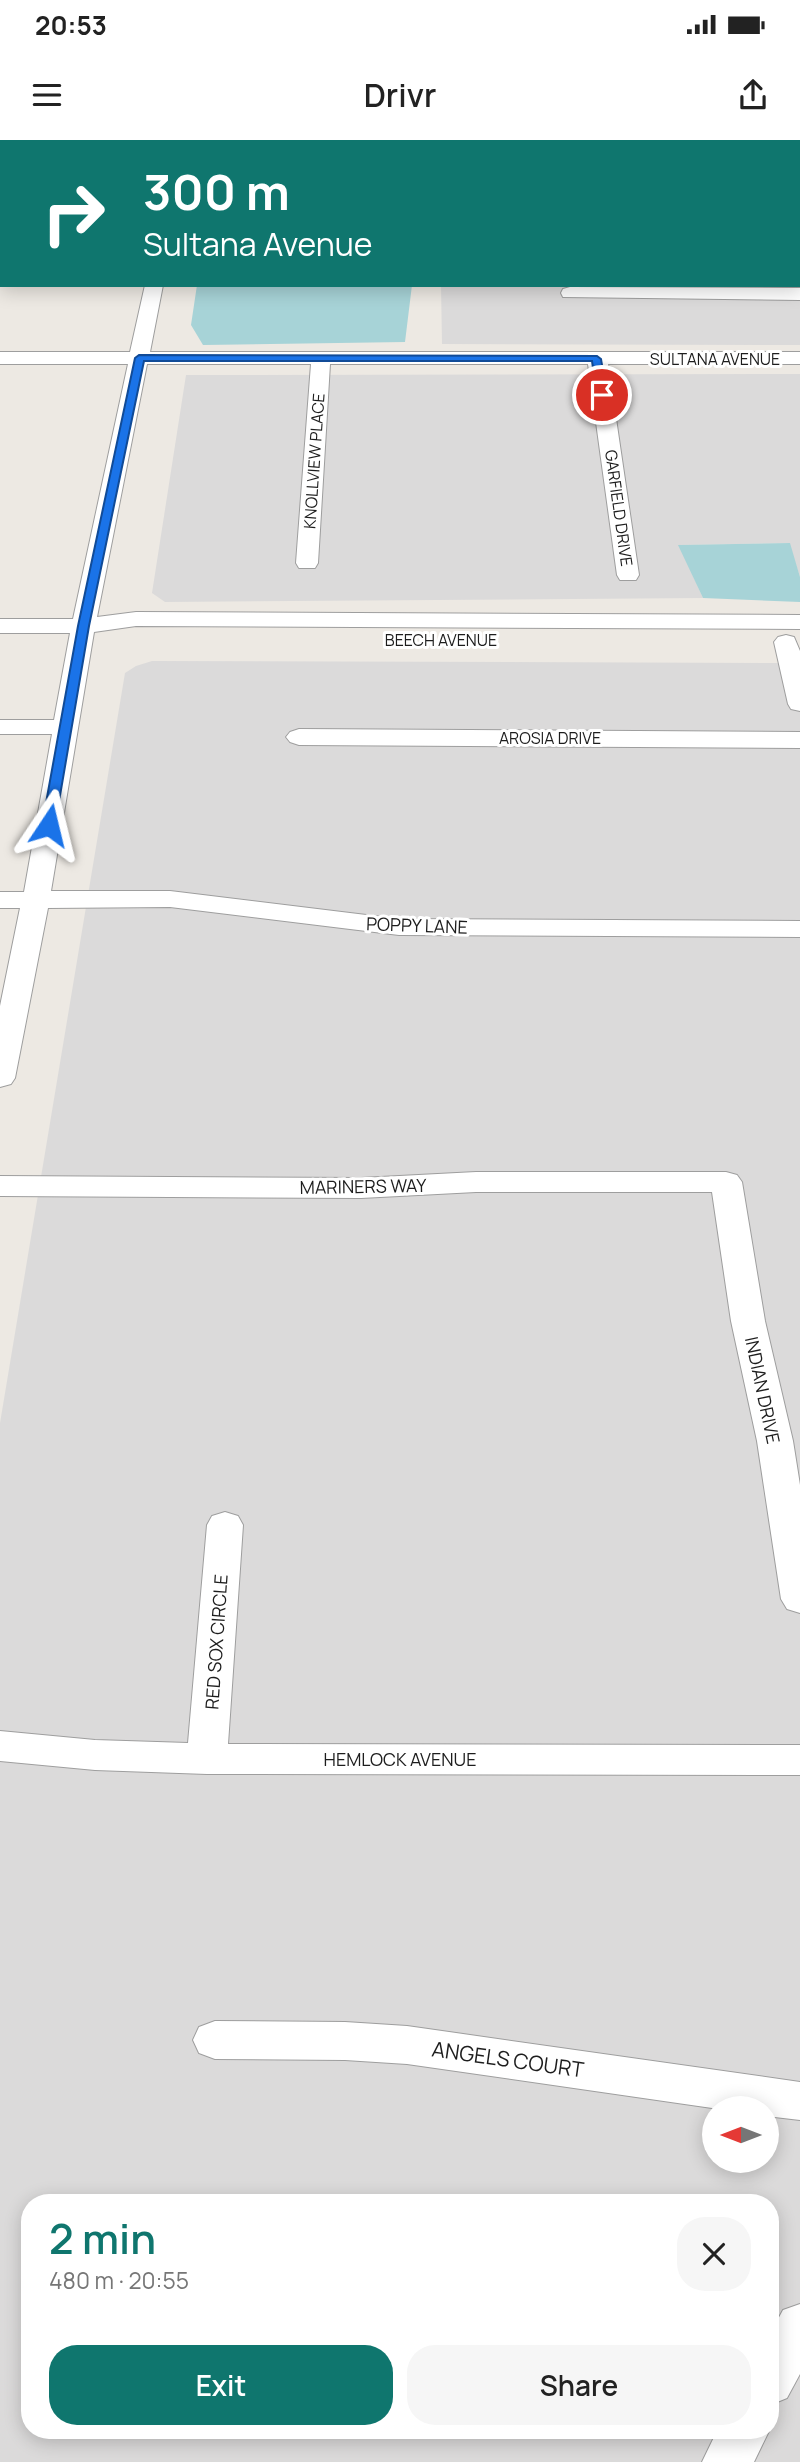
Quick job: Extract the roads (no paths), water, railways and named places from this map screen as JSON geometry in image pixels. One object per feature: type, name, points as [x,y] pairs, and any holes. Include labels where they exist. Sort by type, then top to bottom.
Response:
[{"type":"street","points":[[0,1078],[36,899],[83,626],[153,287]]},
{"type":"street","points":[[570,293],[800,294]]},
{"type":"street","name":"SULTANA AVENUE","points":[[0,358],[800,359]]},
{"type":"street","name":"KNOLLVIEW PLACE","points":[[307,563],[321,358]]},
{"type":"street","name":"GARFIELD DRIVE","points":[[597,359],[628,575]]},
{"type":"street","name":"BEECH AVENUE","points":[[0,626],[83,626],[139,639],[795,635]]},
{"type":"street","points":[[795,635],[800,704]]},
{"type":"street","points":[[0,727],[66,727]]},
{"type":"street","name":"AROSIA DRIVE","points":[[299,737],[800,740]]},
{"type":"street","name":"POPPY LANE","points":[[0,900],[170,899],[399,927],[800,929]]},
{"type":"street","name":"MARINERS WAY","points":[[0,1186],[360,1188],[476,1182],[726,1182]]},
{"type":"street","name":"INDIAN DRIVE","points":[[726,1182],[748,1321],[775,1441],[800,1599]]},
{"type":"street","name":"RED SOX CIRCLE","points":[[207,1759],[225,1525]]},
{"type":"street","name":"HEMLOCK AVENUE","points":[[0,1746],[95,1755],[207,1759],[800,1760]]},
{"type":"street","name":"ANGELS COURT","points":[[215,2040],[345,2041],[407,2045],[800,2101]]},
{"type":"street","points":[[779,2365],[800,2326]]},
{"type":"street","points":[[727,2462],[740,2439]]},
{"type":"water","points":[[197,287],[412,287],[405,342],[203,345],[191,325]]},
{"type":"water","points":[[790,543],[800,577],[800,602],[703,598],[678,545]]}]
